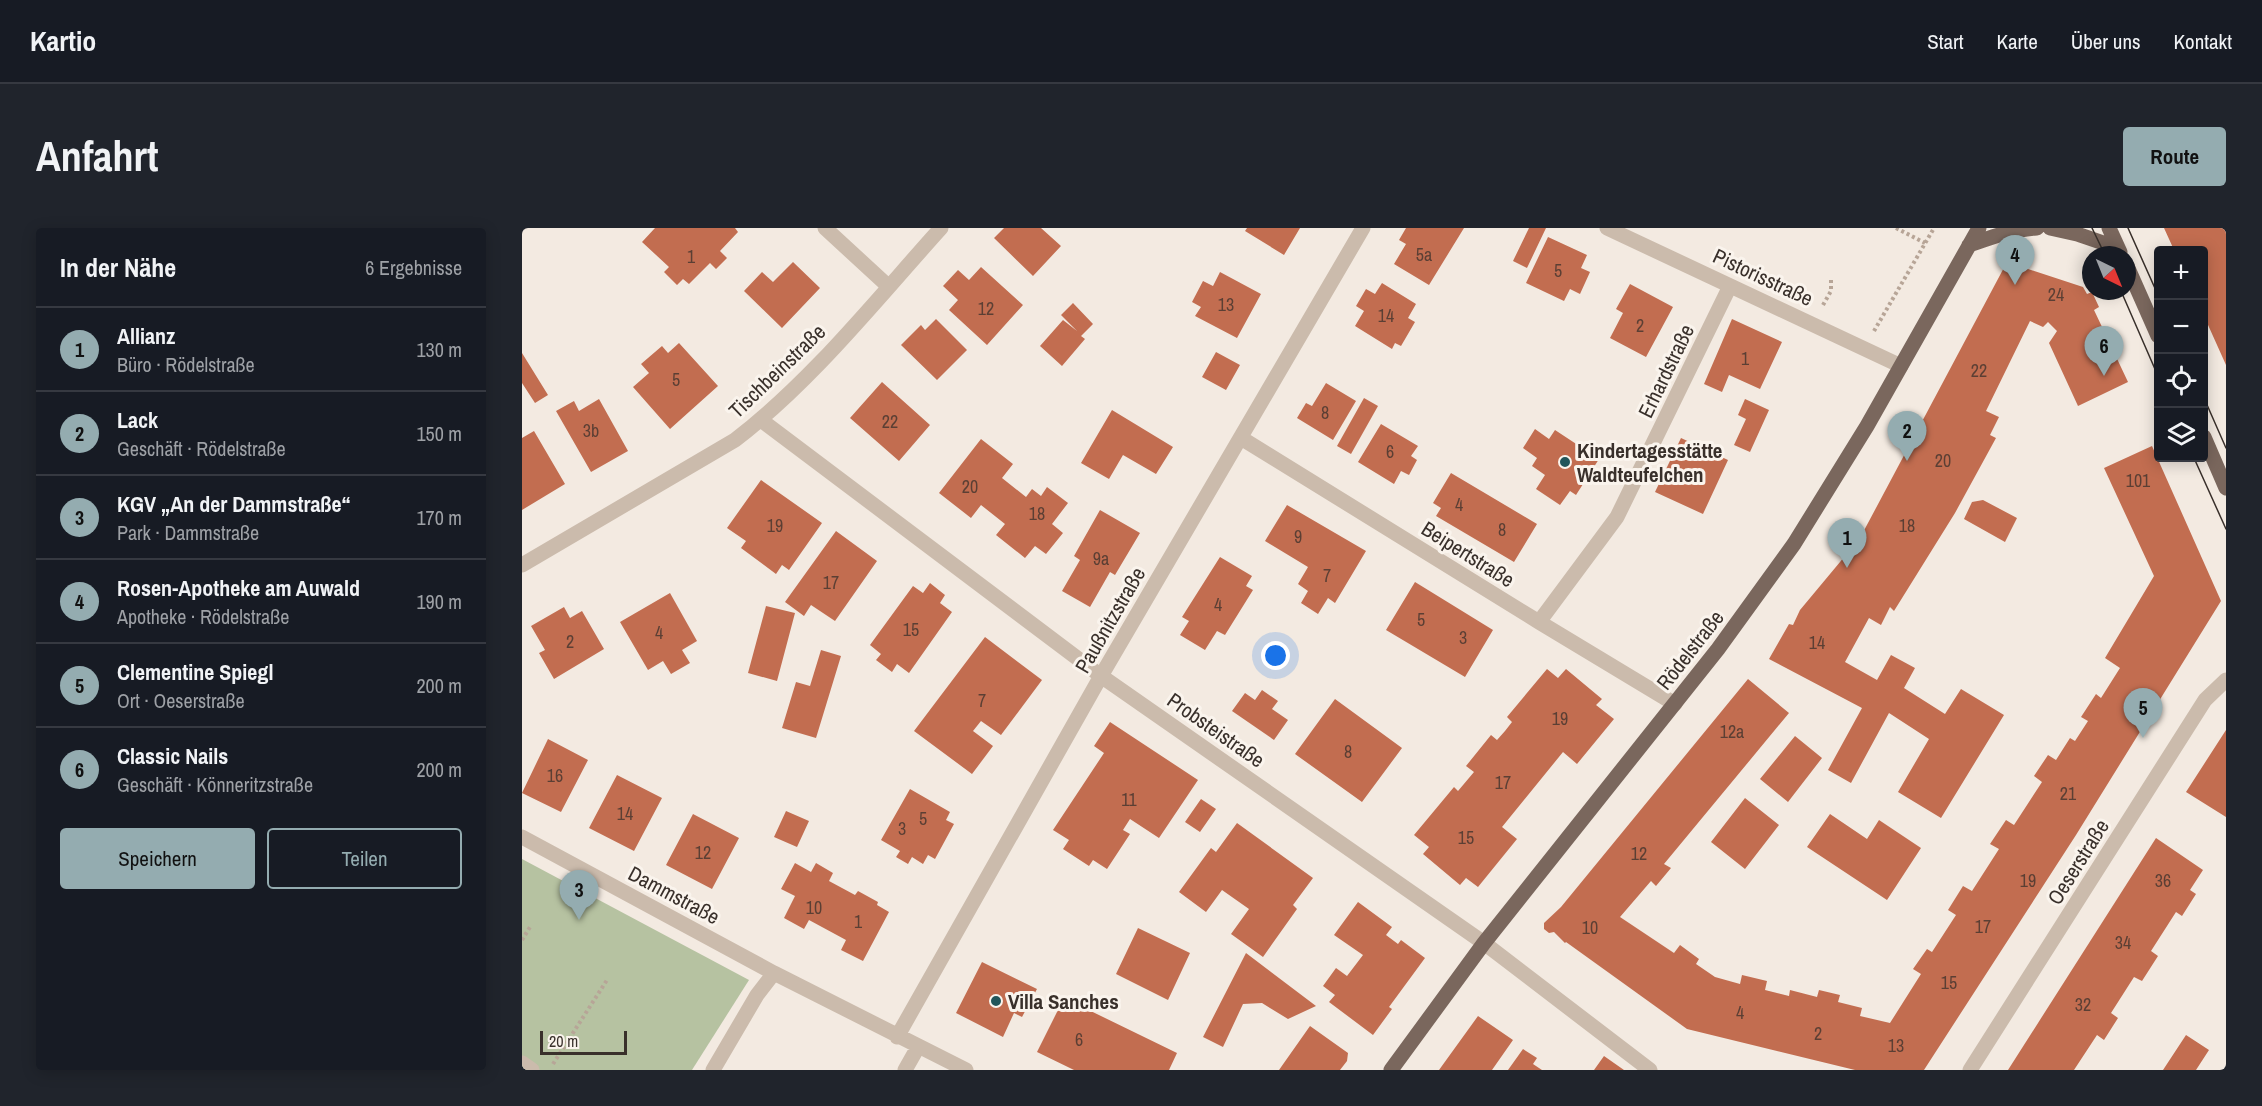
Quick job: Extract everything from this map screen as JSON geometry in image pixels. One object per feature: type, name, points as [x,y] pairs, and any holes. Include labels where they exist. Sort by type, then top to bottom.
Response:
[{"type":"main road","name":"Rödelstraße","points":[[1391,1070],[1484,943],[1741,619],[1794,544],[1867,426],[1979,228]]},
{"type":"main road","points":[[1969,245],[1995,235],[2037,228]]},
{"type":"main road","points":[[2050,228],[2077,234],[2107,246]]},
{"type":"main road","points":[[2109,228],[2118,246]]},
{"type":"main road","points":[[2136,286],[2154,327]]},
{"type":"main road","points":[[2208,446],[2226,488]]},
{"type":"street","points":[[825,228],[888,286]]},
{"type":"street","name":"Tischbeinstraße","points":[[522,565],[735,440],[761,420],[795,389],[940,228]]},
{"type":"street","name":"Paußnitzstraße","points":[[897,1036],[1101,676],[1363,228]]},
{"type":"street","name":"Pistorisstraße","points":[[1607,228],[1901,366]]},
{"type":"street","name":"Erhardstraße","points":[[1539,622],[1617,517],[1730,286]]},
{"type":"street","name":"Probsteistraße","points":[[761,420],[1101,676],[1484,943],[1650,1070]]},
{"type":"street","name":"Beipertstraße","points":[[1241,438],[1675,704]]},
{"type":"street","name":"Oeserstraße","points":[[1970,1070],[2205,700],[2226,680]]},
{"type":"street","name":"Dammstraße","points":[[522,837],[774,973],[966,1070]]},
{"type":"street","points":[[713,1070],[757,995],[774,973]]},
{"type":"street","points":[[905,1070],[918,1047]]},
{"type":"street","points":[[522,1064],[532,1070]]},
{"type":"path","points":[[1896,228],[1925,243]]},
{"type":"path","points":[[1879,320],[1934,228]]},
{"type":"path","points":[[1812,323],[1831,291],[1831,278]]},
{"type":"path","points":[[522,940],[530,927]]},
{"type":"path","points":[[550,1070],[607,980]]},
{"type":"green space","points":[[522,859],[749,980],[692,1070],[522,1070]]},
{"type":"building","points":[[655,228],[735,228],[738,232],[720,251],[727,258],[716,269],[710,263],[689,284],[683,279],[677,285],[664,272],[669,267],[642,242]]},
{"type":"building","points":[[1004,228],[1041,228],[1061,246],[1033,276],[994,238]]},
{"type":"building","points":[[1247,228],[1300,228],[1284,255],[1245,231]]},
{"type":"building","points":[[1406,228],[1464,228],[1429,285],[1394,264],[1406,244],[1399,240]]},
{"type":"building","points":[[1529,228],[1546,228],[1527,268],[1513,261]]},
{"type":"building","points":[[2164,228],[2224,228],[2226,232],[2226,365],[2208,325],[2208,246],[2172,246]]},
{"type":"building","points":[[1548,237],[1587,255],[1581,268],[1590,272],[1580,294],[1570,289],[1564,301],[1526,283]]},
{"type":"building","points":[[793,262],[820,288],[782,328],[744,291],[762,272],[773,282]]},
{"type":"building","points":[[2007,262],[2082,287],[2082,300],[2096,300],[2099,307],[2094,310],[2128,382],[2078,406],[2049,343],[2057,331],[2048,322],[2043,327],[2030,321],[1986,411],[1999,417],[1990,435],[1996,438],[1955,513],[1894,611],[1890,607],[1881,625],[1869,618],[1845,662],[1877,680],[1891,655],[1915,668],[1904,688],[1945,714],[1961,689],[2004,715],[1941,818],[1898,792],[1929,739],[1889,713],[1851,783],[1828,770],[1862,708],[1769,659],[1789,624],[1793,625],[1800,610],[1860,538]]},
{"type":"building","points":[[981,267],[1023,305],[987,345],[949,310],[958,300],[943,286],[958,270],[969,280]]},
{"type":"building","points":[[1220,272],[1261,294],[1237,338],[1195,316],[1201,307],[1192,302],[1203,281],[1213,286]]},
{"type":"building","points":[[1382,283],[1416,304],[1408,318],[1415,322],[1401,346],[1395,343],[1392,349],[1355,326],[1364,311],[1356,306],[1366,289],[1375,294]]},
{"type":"building","points":[[1630,284],[1673,307],[1646,357],[1610,338],[1623,313],[1616,309]]},
{"type":"building","points":[[1073,303],[1093,324],[1081,336],[1085,339],[1062,366],[1040,346],[1063,320],[1077,331],[1061,315]]},
{"type":"building","points":[[936,319],[967,350],[937,380],[901,345],[921,325],[925,330]]},
{"type":"building","points":[[1732,319],[1782,342],[1760,389],[1729,375],[1722,392],[1704,384]]},
{"type":"building","points":[[679,343],[718,386],[670,429],[633,387],[649,373],[641,364],[662,346],[668,353]]},
{"type":"building","points":[[1216,352],[1240,365],[1226,390],[1202,377]]},
{"type":"building","points":[[522,353],[548,395],[535,403],[522,383]]},
{"type":"building","points":[[882,382],[930,425],[899,461],[850,418]]},
{"type":"building","points":[[1326,383],[1356,401],[1333,440],[1297,418],[1306,403],[1312,406]]},
{"type":"building","points":[[1364,398],[1378,406],[1351,454],[1337,446]]},
{"type":"building","points":[[599,399],[628,451],[591,472],[556,411],[574,401],[579,411]]},
{"type":"building","points":[[1745,399],[1769,410],[1750,452],[1734,445],[1746,419],[1738,415]]},
{"type":"building","points":[[1112,410],[1173,447],[1156,474],[1123,455],[1109,479],[1081,463]]},
{"type":"building","points":[[1381,424],[1418,446],[1411,456],[1417,460],[1409,475],[1401,471],[1394,484],[1358,462]]},
{"type":"building","name":"Kindertagesstätte Waldteufelchen","points":[[1535,429],[1549,439],[1555,430],[1599,459],[1576,495],[1570,491],[1560,505],[1536,489],[1545,475],[1532,466],[1537,458],[1523,448]]},
{"type":"building","points":[[534,431],[565,484],[522,510],[522,438]]},
{"type":"building","points":[[1681,438],[1728,460],[1703,514],[1655,492]]},
{"type":"building","points":[[981,439],[1013,464],[1002,478],[1026,497],[1032,489],[1041,496],[1047,487],[1068,503],[1052,524],[1063,533],[1046,554],[1035,546],[1025,558],[996,535],[1005,524],[981,505],[971,518],[939,493]]},
{"type":"building","points":[[2152,446],[2154,462],[2159,462],[2221,601],[2076,835],[1924,1070],[1855,1070],[1687,1029],[1565,943],[1554,932],[1549,933],[1544,929],[1544,923],[1561,907],[1748,679],[1789,713],[1664,864],[1671,868],[1656,886],[1651,881],[1620,917],[1674,953],[1680,945],[1699,959],[1696,964],[1715,977],[1740,984],[1742,975],[1767,981],[1765,990],[1789,996],[1790,990],[1817,997],[1819,990],[1840,995],[1838,1002],[1862,1008],[1860,1016],[1890,1023],[1921,974],[1913,969],[1927,949],[1932,952],[1956,915],[1948,910],[1963,886],[1972,891],[1999,849],[1990,844],[2006,820],[2014,825],[2042,782],[2034,776],[2048,755],[2056,760],[2070,738],[2075,741],[2088,721],[2081,717],[2096,694],[2101,698],[2120,668],[2105,658],[2154,576],[2104,468]]},
{"type":"building","points":[[1451,473],[1537,524],[1514,562],[1436,516],[1441,508],[1433,503]]},
{"type":"building","points":[[761,480],[822,523],[789,570],[782,565],[776,574],[741,548],[746,541],[727,528]]},
{"type":"building","points":[[1983,500],[2017,518],[2005,542],[1964,519],[1972,502]]},
{"type":"building","points":[[1287,505],[1366,551],[1335,603],[1328,598],[1318,614],[1301,603],[1308,591],[1298,584],[1308,567],[1265,541]]},
{"type":"building","points":[[1100,510],[1140,533],[1115,575],[1110,572],[1090,607],[1062,591],[1080,560],[1074,556]]},
{"type":"building","points":[[836,531],[877,561],[835,621],[811,605],[804,616],[785,602]]},
{"type":"building","points":[[1220,557],[1252,576],[1246,586],[1253,590],[1225,635],[1217,631],[1205,650],[1180,635],[1189,621],[1182,617]]},
{"type":"building","points":[[1415,582],[1493,630],[1465,677],[1386,630]]},
{"type":"building","points":[[930,583],[945,595],[940,603],[952,612],[909,673],[897,664],[892,672],[876,660],[881,654],[870,645],[913,586],[923,593]]},
{"type":"building","points":[[670,593],[697,641],[682,650],[690,663],[671,674],[663,661],[648,670],[620,622]]},
{"type":"building","points":[[766,606],[795,613],[777,681],[748,673]]},
{"type":"building","points":[[564,607],[570,618],[582,611],[604,649],[554,679],[539,653],[545,650],[531,626]]},
{"type":"building","points":[[985,637],[1042,680],[1001,735],[981,721],[973,731],[993,746],[972,774],[914,731]]},
{"type":"building","points":[[821,650],[841,656],[816,738],[782,728],[796,682],[810,686]]},
{"type":"building","points":[[1547,669],[1558,678],[1566,669],[1602,699],[1596,705],[1614,719],[1577,764],[1563,752],[1502,827],[1517,839],[1478,887],[1466,878],[1460,885],[1423,854],[1429,847],[1414,835],[1454,787],[1458,791],[1474,772],[1466,766],[1491,735],[1497,740],[1505,731],[1512,722],[1507,717]]},
{"type":"building","points":[[1262,690],[1278,701],[1272,709],[1288,720],[1274,740],[1232,711],[1245,693],[1255,700]]},
{"type":"building","points":[[1335,699],[1402,748],[1362,802],[1295,754]]},
{"type":"building","points":[[1110,722],[1198,780],[1159,838],[1130,819],[1123,830],[1130,834],[1107,869],[1093,860],[1089,866],[1063,849],[1069,840],[1053,830],[1104,753],[1094,746]]},
{"type":"building","points":[[2226,730],[2226,817],[2186,792]]},
{"type":"building","points":[[1795,736],[1822,758],[1788,802],[1760,779]]},
{"type":"building","points":[[548,739],[588,760],[561,812],[522,793]]},
{"type":"building","points":[[617,775],[662,798],[634,851],[589,828]]},
{"type":"building","points":[[910,789],[950,812],[946,820],[954,824],[935,859],[928,855],[923,864],[912,857],[908,864],[896,857],[900,851],[881,840]]},
{"type":"building","points":[[1745,798],[1779,825],[1745,869],[1711,842]]},
{"type":"building","points":[[1201,799],[1216,809],[1200,832],[1185,822]]},
{"type":"building","points":[[786,811],[809,821],[797,847],[774,837]]},
{"type":"building","points":[[693,814],[739,838],[712,889],[666,865]]},
{"type":"building","points":[[1830,814],[1867,839],[1879,820],[1921,848],[1887,900],[1807,847]]},
{"type":"building","points":[[1237,823],[1313,878],[1293,905],[1297,909],[1263,957],[1231,934],[1249,909],[1222,890],[1206,912],[1179,892],[1211,848],[1216,852]]},
{"type":"building","points":[[2156,838],[2203,870],[2190,890],[2196,894],[2182,916],[2176,912],[2151,951],[2158,956],[2142,981],[2134,977],[2111,1013],[2118,1018],[2104,1040],[2097,1035],[2074,1070],[2008,1070]]},
{"type":"building","points":[[795,863],[811,872],[816,863],[833,873],[829,881],[855,895],[858,891],[878,902],[877,905],[889,912],[863,961],[841,950],[846,940],[809,920],[804,929],[784,918],[795,896],[781,889]]},
{"type":"building","points":[[1358,902],[1392,927],[1386,935],[1398,944],[1401,940],[1425,958],[1389,1007],[1392,1009],[1373,1035],[1329,1002],[1335,995],[1323,986],[1336,968],[1347,976],[1363,955],[1334,935]]},
{"type":"building","points":[[1138,928],[1190,953],[1168,1000],[1116,974]]},
{"type":"building","points":[[1246,953],[1316,1006],[1288,1019],[1262,1003],[1243,1004],[1223,1047],[1203,1037]]},
{"type":"building","name":"Villa Sanches","points":[[982,962],[1037,989],[1022,1017],[1014,1013],[1003,1037],[956,1013]]},
{"type":"building","points":[[1064,998],[1177,1053],[1169,1070],[1074,1070],[1037,1052]]},
{"type":"building","points":[[1478,1016],[1513,1040],[1492,1070],[1439,1070]]},
{"type":"building","points":[[1310,1026],[1348,1053],[1347,1061],[1340,1070],[1279,1070]]},
{"type":"building","points":[[2186,1035],[2209,1050],[2196,1070],[2163,1070]]},
{"type":"building","points":[[1523,1049],[1537,1058],[1533,1064],[1542,1070],[1508,1070]]},
{"type":"building","points":[[1604,1056],[1624,1070],[1594,1070]]},
{"type":"tram line","points":[[2092,228],[2101,246]]},
{"type":"tram line","points":[[2128,228],[2154,286]]},
{"type":"tram line","points":[[2125,300],[2154,367]]},
{"type":"tram line","points":[[2208,407],[2226,448]]},
{"type":"tram line","points":[[2196,462],[2226,529]]},
{"type":"place","name":"Rosen-Apotheke am Auwald","points":[[2015,285]]},
{"type":"place","name":"Classic Nails","points":[[2104,376]]},
{"type":"place","name":"Lack","points":[[1907,461]]},
{"type":"place","name":"Kindertagesstätte Waldteufelchen","points":[[1565,462]]},
{"type":"place","name":"Allianz","points":[[1847,568]]},
{"type":"place","name":"Clementine Spiegl","points":[[2143,738]]},
{"type":"place","name":"KGV „An der Dammstraße“","points":[[579,920]]},
{"type":"place","name":"Villa Sanches","points":[[996,1001]]}]
